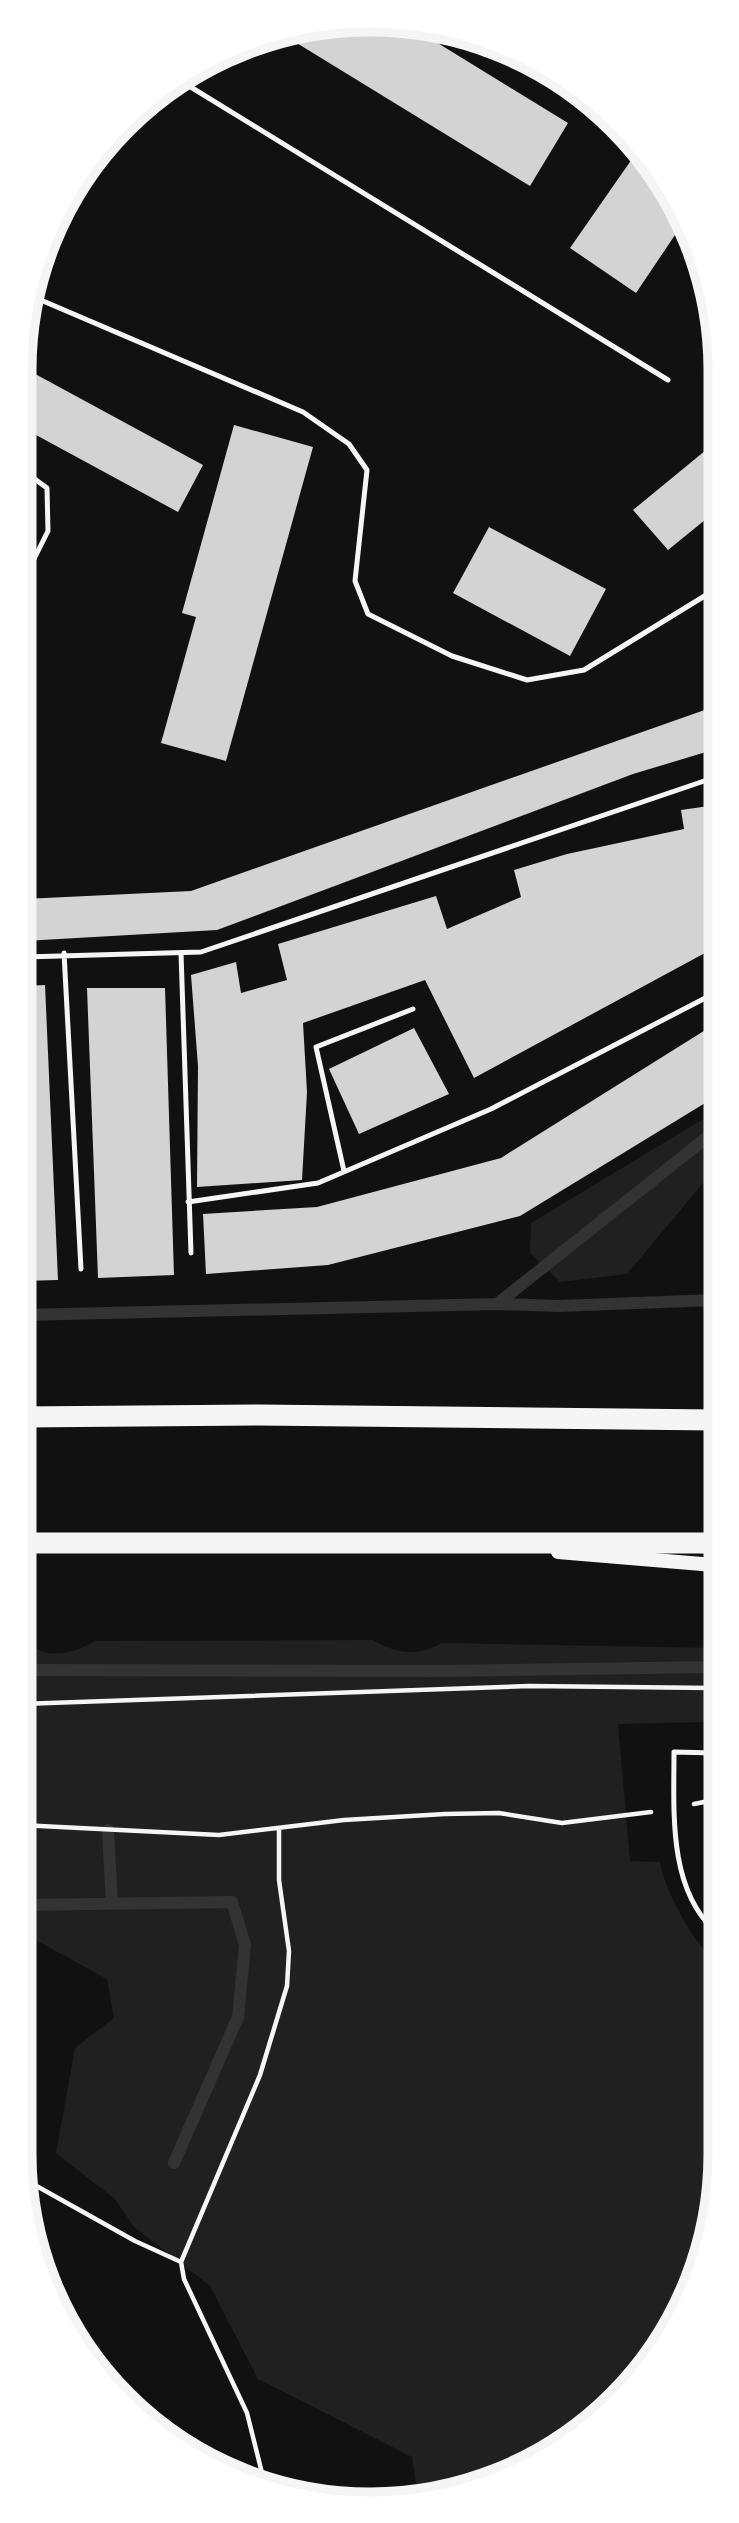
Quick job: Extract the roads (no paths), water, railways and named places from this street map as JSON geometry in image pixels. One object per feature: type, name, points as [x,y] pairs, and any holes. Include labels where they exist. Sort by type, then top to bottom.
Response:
[{"type":"highway","points":[[32,1417],[259,1415],[708,1420]]},
{"type":"highway","points":[[32,1543],[708,1543]]},
{"type":"main road","points":[[428,1541],[708,1564]]},
{"type":"lane","points":[[187,85],[668,380]]},
{"type":"lane","points":[[39,299],[303,412],[349,444],[367,470],[355,581],[368,614],[452,656],[527,680],[584,670],[708,594]]},
{"type":"lane","points":[[32,477],[47,488],[48,531],[32,564]]},
{"type":"lane","points":[[32,956],[64,953],[201,952],[708,780]]},
{"type":"lane","points":[[64,953],[81,1269]]},
{"type":"lane","points":[[181,953],[191,1253]]},
{"type":"lane","points":[[188,1202],[318,1183],[491,1109],[708,997]]},
{"type":"lane","points":[[344,1171],[316,1047],[413,1009]]},
{"type":"lane","points":[[708,1753],[674,1752],[676,1852],[697,1914],[708,1924]]},
{"type":"waterway","points":[[497,1304],[708,1137]]},
{"type":"waterway","points":[[32,1315],[497,1304],[559,1306],[708,1300]]},
{"type":"waterway","points":[[32,1670],[433,1671],[708,1667]]},
{"type":"waterway","points":[[108,1830],[112,1904]]},
{"type":"waterway","points":[[32,1905],[232,1902],[245,1945],[238,2017],[174,2163]]}]
